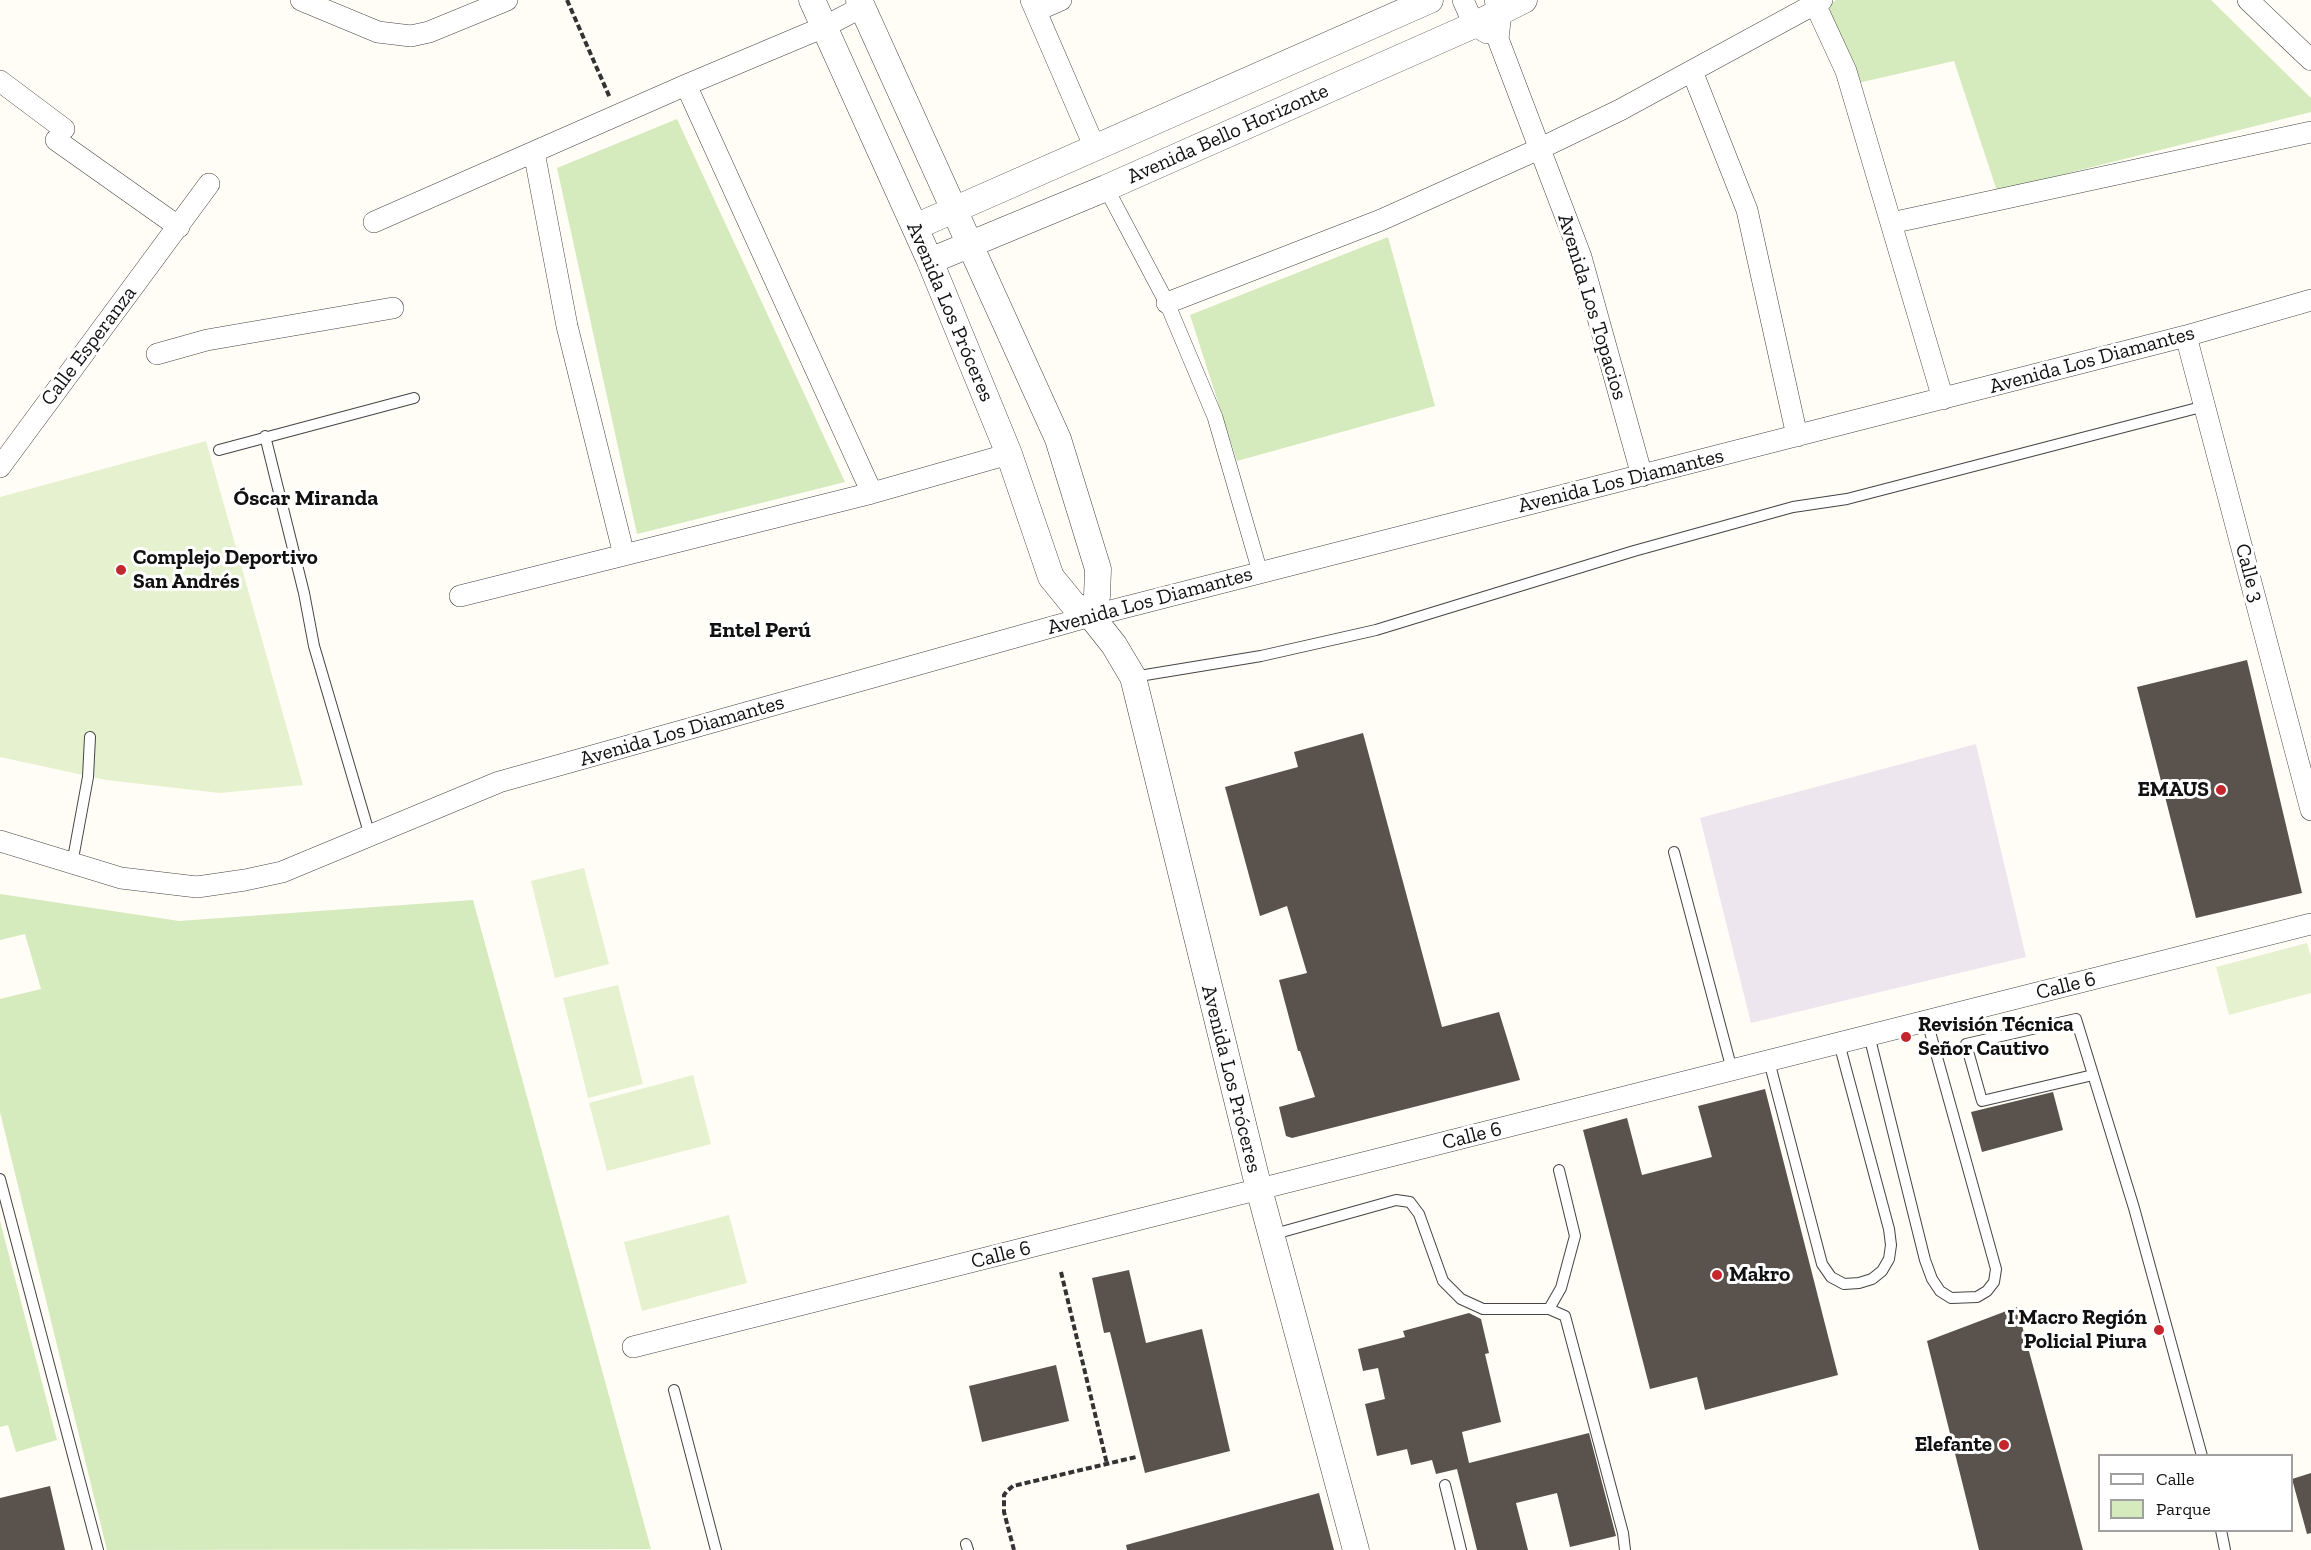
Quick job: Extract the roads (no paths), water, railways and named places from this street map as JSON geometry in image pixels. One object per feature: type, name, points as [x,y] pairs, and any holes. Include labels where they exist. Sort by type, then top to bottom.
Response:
[{"type":"street","points":[[301,0],[378,32],[411,36],[429,32],[507,0]]},
{"type":"street","name":"Avenida Los Próceres","points":[[812,0],[930,261],[1009,454],[1051,577],[1073,604],[1091,616],[1114,645],[1133,677],[1258,1190],[1356,1550]]},
{"type":"street","points":[[1061,0],[1034,6],[1095,148]]},
{"type":"street","name":"Avenida Bello Horizonte","points":[[915,227],[1430,0]]},
{"type":"street","points":[[1463,0],[1474,25],[1498,39]]},
{"type":"street","name":"Avenida Bello Horizonte","points":[[930,261],[1106,188],[1474,25],[1498,6],[1524,0]]},
{"type":"street","points":[[2248,0],[2311,60]]},
{"type":"street","points":[[1167,303],[1382,220],[1539,149],[1620,110],[1819,2],[1846,71],[1943,399]]},
{"type":"street","points":[[374,222],[824,27],[860,3]]},
{"type":"street","name":"Avenida Los Próceres","points":[[860,3],[1058,439],[1098,569],[1097,596],[1091,616]]},
{"type":"street","name":"Avenida Los Topacios","points":[[1498,6],[1498,39],[1581,256],[1642,476]]},
{"type":"street","points":[[1692,70],[1747,210],[1797,436]]},
{"type":"street","points":[[0,81],[60,134],[179,226]]},
{"type":"street","points":[[686,85],[872,493]]},
{"type":"street","points":[[1891,223],[2311,132]]},
{"type":"street","points":[[534,152],[567,326],[624,555]]},
{"type":"street","name":"Calle Esperanza","points":[[0,467],[209,184]]},
{"type":"street","points":[[1106,188],[1167,303],[1215,417],[1260,572]]},
{"type":"street","name":"Avenida Los Diamantes","points":[[0,841],[121,878],[197,887],[282,872],[499,782],[1091,616],[1943,399],[2186,336],[2311,300]]},
{"type":"street","points":[[157,354],[207,340],[393,308]]},
{"type":"street","name":"Calle 3","points":[[2186,336],[2311,810]]},
{"type":"street","points":[[460,596],[872,493],[1009,454]]},
{"type":"street","name":"Calle 6","points":[[633,1347],[2311,924]]},
{"type":"lane","points":[[219,450],[414,398]]},
{"type":"lane","points":[[1133,677],[1261,656],[1376,630],[1634,551],[1792,507],[1847,499],[2205,406]]},
{"type":"lane","points":[[265,436],[304,593],[314,646],[370,836]]},
{"type":"lane","points":[[72,864],[88,777],[90,737]]},
{"type":"lane","points":[[1674,852],[1732,1070]]},
{"type":"lane","points":[[2093,1075],[1982,1101],[1966,1044],[2076,1019],[2134,1208],[2202,1454]]},
{"type":"lane","points":[[1869,1035],[1925,1260],[1932,1279],[1940,1291],[1952,1298],[1977,1297],[1987,1292],[1994,1282],[1995,1269],[1927,1021]]},
{"type":"lane","points":[[1769,1061],[1822,1264],[1831,1277],[1844,1284],[1859,1283],[1872,1279],[1882,1271],[1889,1260],[1891,1245],[1889,1228],[1839,1043]]},
{"type":"lane","points":[[1549,1309],[1561,1288],[1575,1236],[1559,1170]]},
{"type":"lane","points":[[0,1179],[98,1550]]},
{"type":"lane","points":[[1271,1235],[1396,1200],[1410,1202],[1419,1214],[1443,1281],[1461,1299],[1483,1308],[1549,1309],[1564,1316],[1623,1533],[1624,1550]]},
{"type":"lane","points":[[674,1390],[716,1550]]},
{"type":"lane","points":[[1445,1485],[1461,1550]]},
{"type":"lane","points":[[2221,1532],[2225,1550]]},
{"type":"place","name":"Complejo Deportivo San Andrés","points":[[121,570]]},
{"type":"place","name":"EMAUS","points":[[2221,790]]},
{"type":"place","name":"Revisión Técnica Señor Cautivo","points":[[1906,1037]]},
{"type":"place","name":"Makro","points":[[1717,1275]]},
{"type":"place","name":"I Macro Región Policial Piura","points":[[2159,1330]]},
{"type":"place","name":"Elefante","points":[[2004,1445]]},
{"type":"district","name":"Óscar Miranda","points":[[306,499]]},
{"type":"district","name":"Entel Perú","points":[[760,631]]}]
